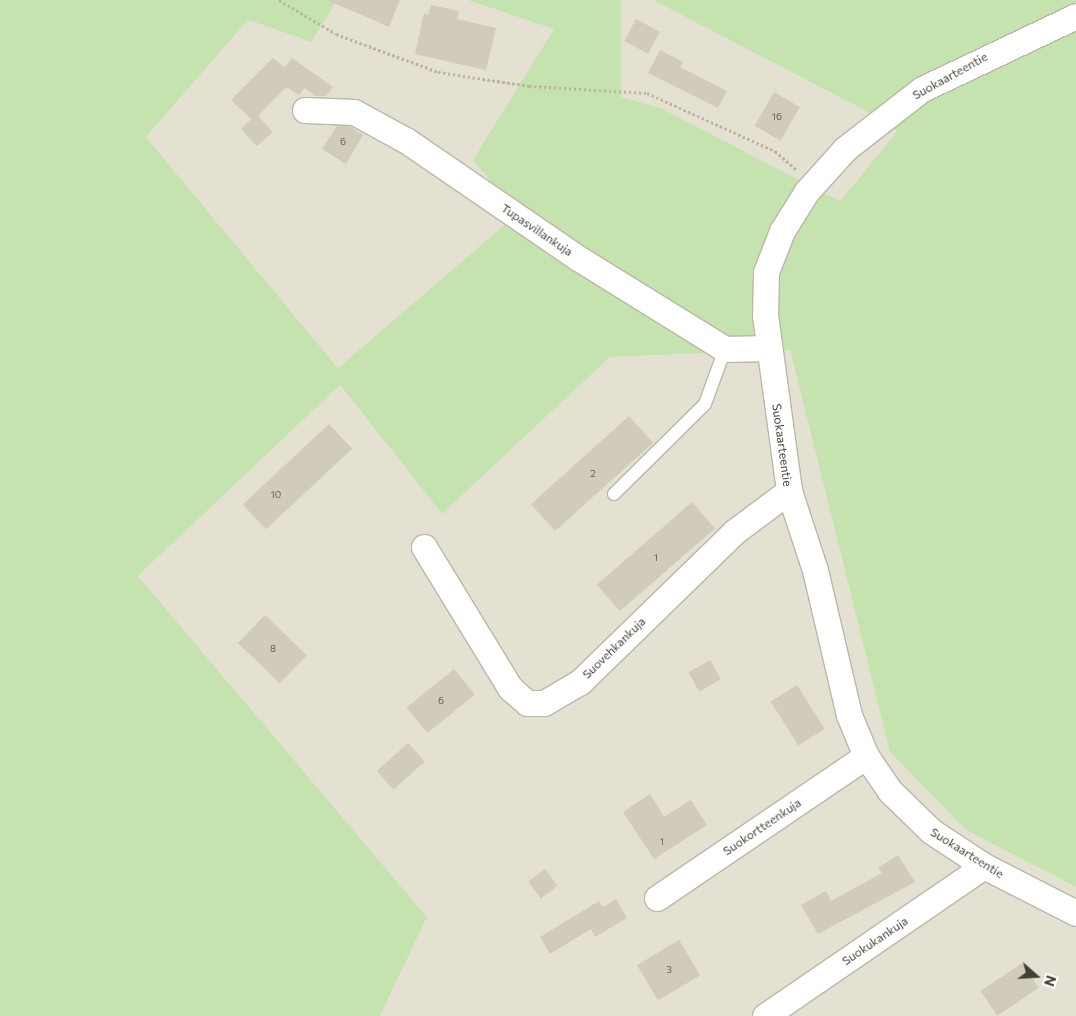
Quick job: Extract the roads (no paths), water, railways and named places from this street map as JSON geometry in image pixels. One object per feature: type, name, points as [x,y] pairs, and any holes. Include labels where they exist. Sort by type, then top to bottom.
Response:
[{"type":"street","name":"Suokaarteentie","points":[[1076,16],[922,89],[845,149],[813,184],[782,231],[766,272],[768,348],[789,492],[815,570],[849,715],[866,756],[890,791],[931,832],[984,866],[1076,913]]},
{"type":"street","name":"Tupasvillankuja","points":[[305,110],[354,112],[407,141],[578,258],[725,349]]},
{"type":"street","points":[[725,349],[768,348]]},
{"type":"street","name":"Suovehkankuja","points":[[424,547],[510,688],[527,703],[544,704],[580,682],[734,532],[789,492]]},
{"type":"street","name":"Suokortteenkuja","points":[[657,898],[866,756]]},
{"type":"street","name":"Suokukankuja","points":[[765,1016],[984,866]]},
{"type":"lane","points":[[614,494],[705,404],[725,349]]}]
